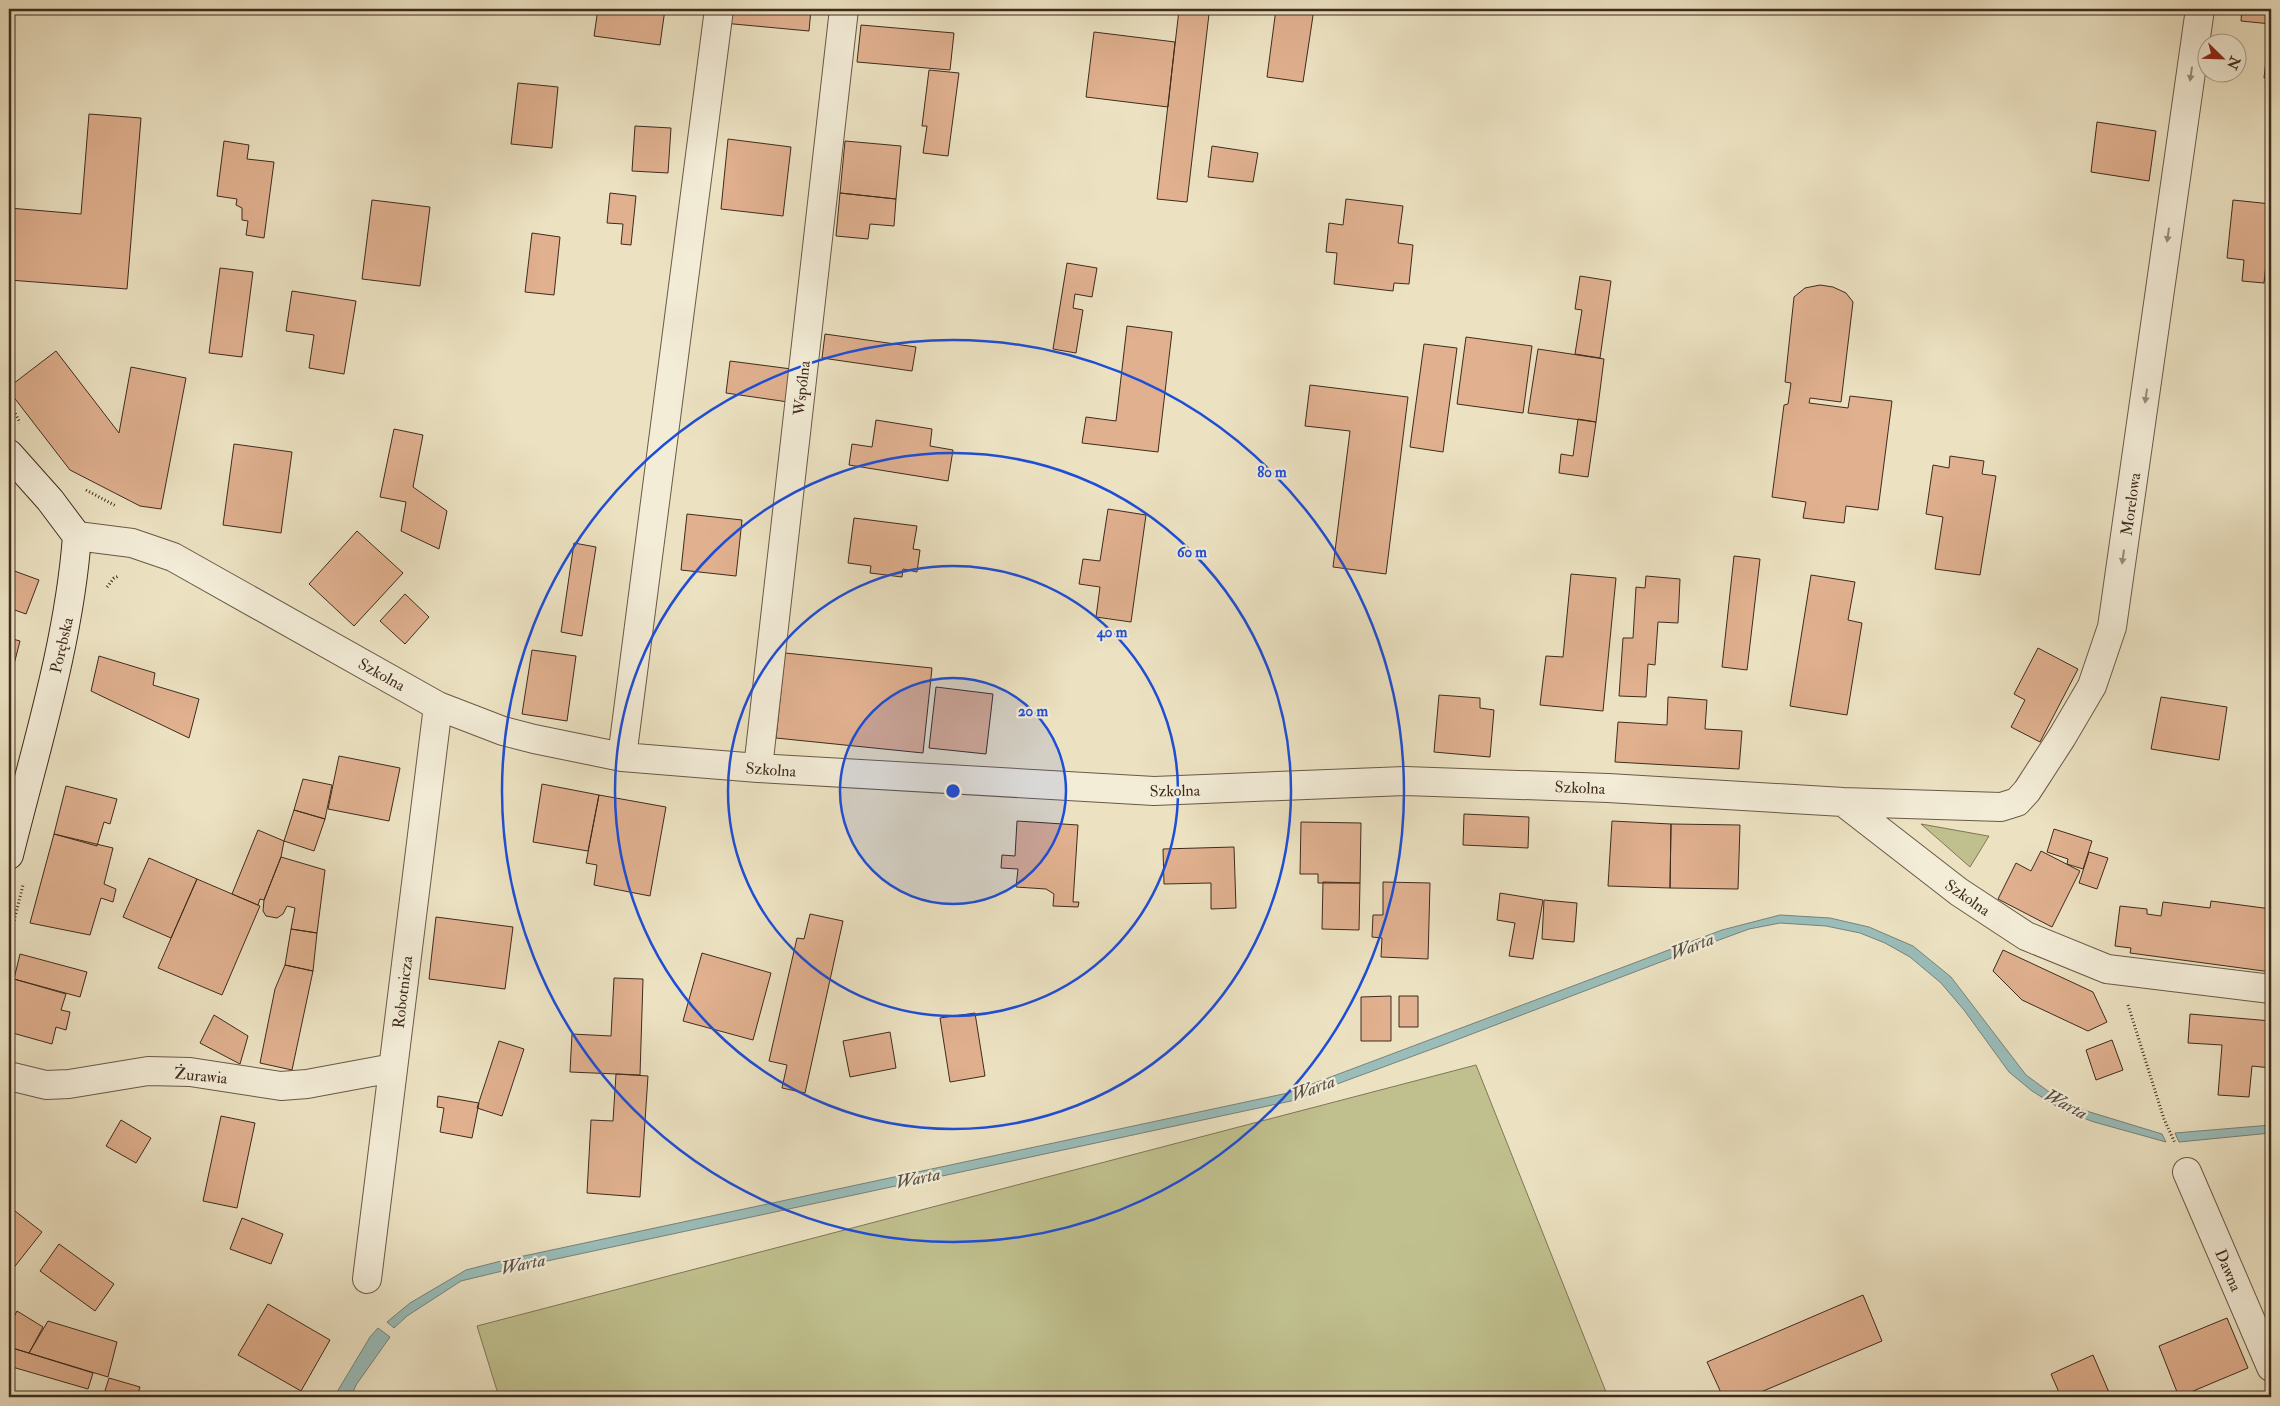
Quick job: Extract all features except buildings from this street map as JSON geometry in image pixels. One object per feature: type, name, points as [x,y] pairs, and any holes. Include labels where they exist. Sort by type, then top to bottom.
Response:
[{"type":"street","points":[[622,757],[719,9]]},
{"type":"street","name":"Wspólna","points":[[758,768],[844,9]]},
{"type":"street","name":"Morelowa","points":[[1843,802],[2001,807],[2017,802],[2027,791],[2092,686],[2112,628],[2200,9]]},
{"type":"street","points":[[9,454],[50,500],[77,536]]},
{"type":"street","name":"Szkolna","points":[[77,536],[132,543],[173,557],[438,706],[503,731],[534,740],[622,757],[758,768],[1154,791],[1405,781],[1608,788],[1843,802],[1959,892],[2026,936],[2107,969],[2271,989]]},
{"type":"street","name":"Porębska","points":[[9,855],[65,629],[74,579],[77,536]]},
{"type":"street","name":"Robotnicza","points":[[367,1279],[438,706]]},
{"type":"street","name":"Żurawia","points":[[9,1076],[46,1084],[69,1084],[148,1071],[190,1072],[281,1086],[307,1084],[393,1068]]},
{"type":"street","name":"Dawna","points":[[2187,1172],[2271,1367]]},
{"type":"path","points":[[103,591],[114,578],[121,576]]},
{"type":"path","points":[[9,941],[24,883]]},
{"type":"path","points":[[2118,971],[2164,1119],[2176,1145]]},
{"type":"green space","points":[[1921,824],[1988,836],[1989,836],[1970,867]]},
{"type":"green space","points":[[1476,1065],[1608,1397],[499,1397],[477,1326]]},
{"type":"water","name":"Warta","points":[[1780,915],[1830,918],[1869,927],[1913,946],[1951,977],[2026,1075],[2052,1094],[2080,1109],[2162,1134],[2166,1142],[2094,1122],[2064,1111],[2032,1091],[2009,1072],[1964,1010],[1941,983],[1910,957],[1885,943],[1860,933],[1826,926],[1780,923],[1749,929],[1291,1101],[461,1281],[407,1316],[394,1328],[387,1322],[410,1303],[466,1270],[505,1260],[1288,1093],[1722,930]]},
{"type":"water","points":[[2271,1125],[2271,1133],[2179,1142],[2175,1133]]},
{"type":"water","points":[[378,1328],[390,1337],[356,1385],[351,1397],[334,1397],[370,1337]]}]
